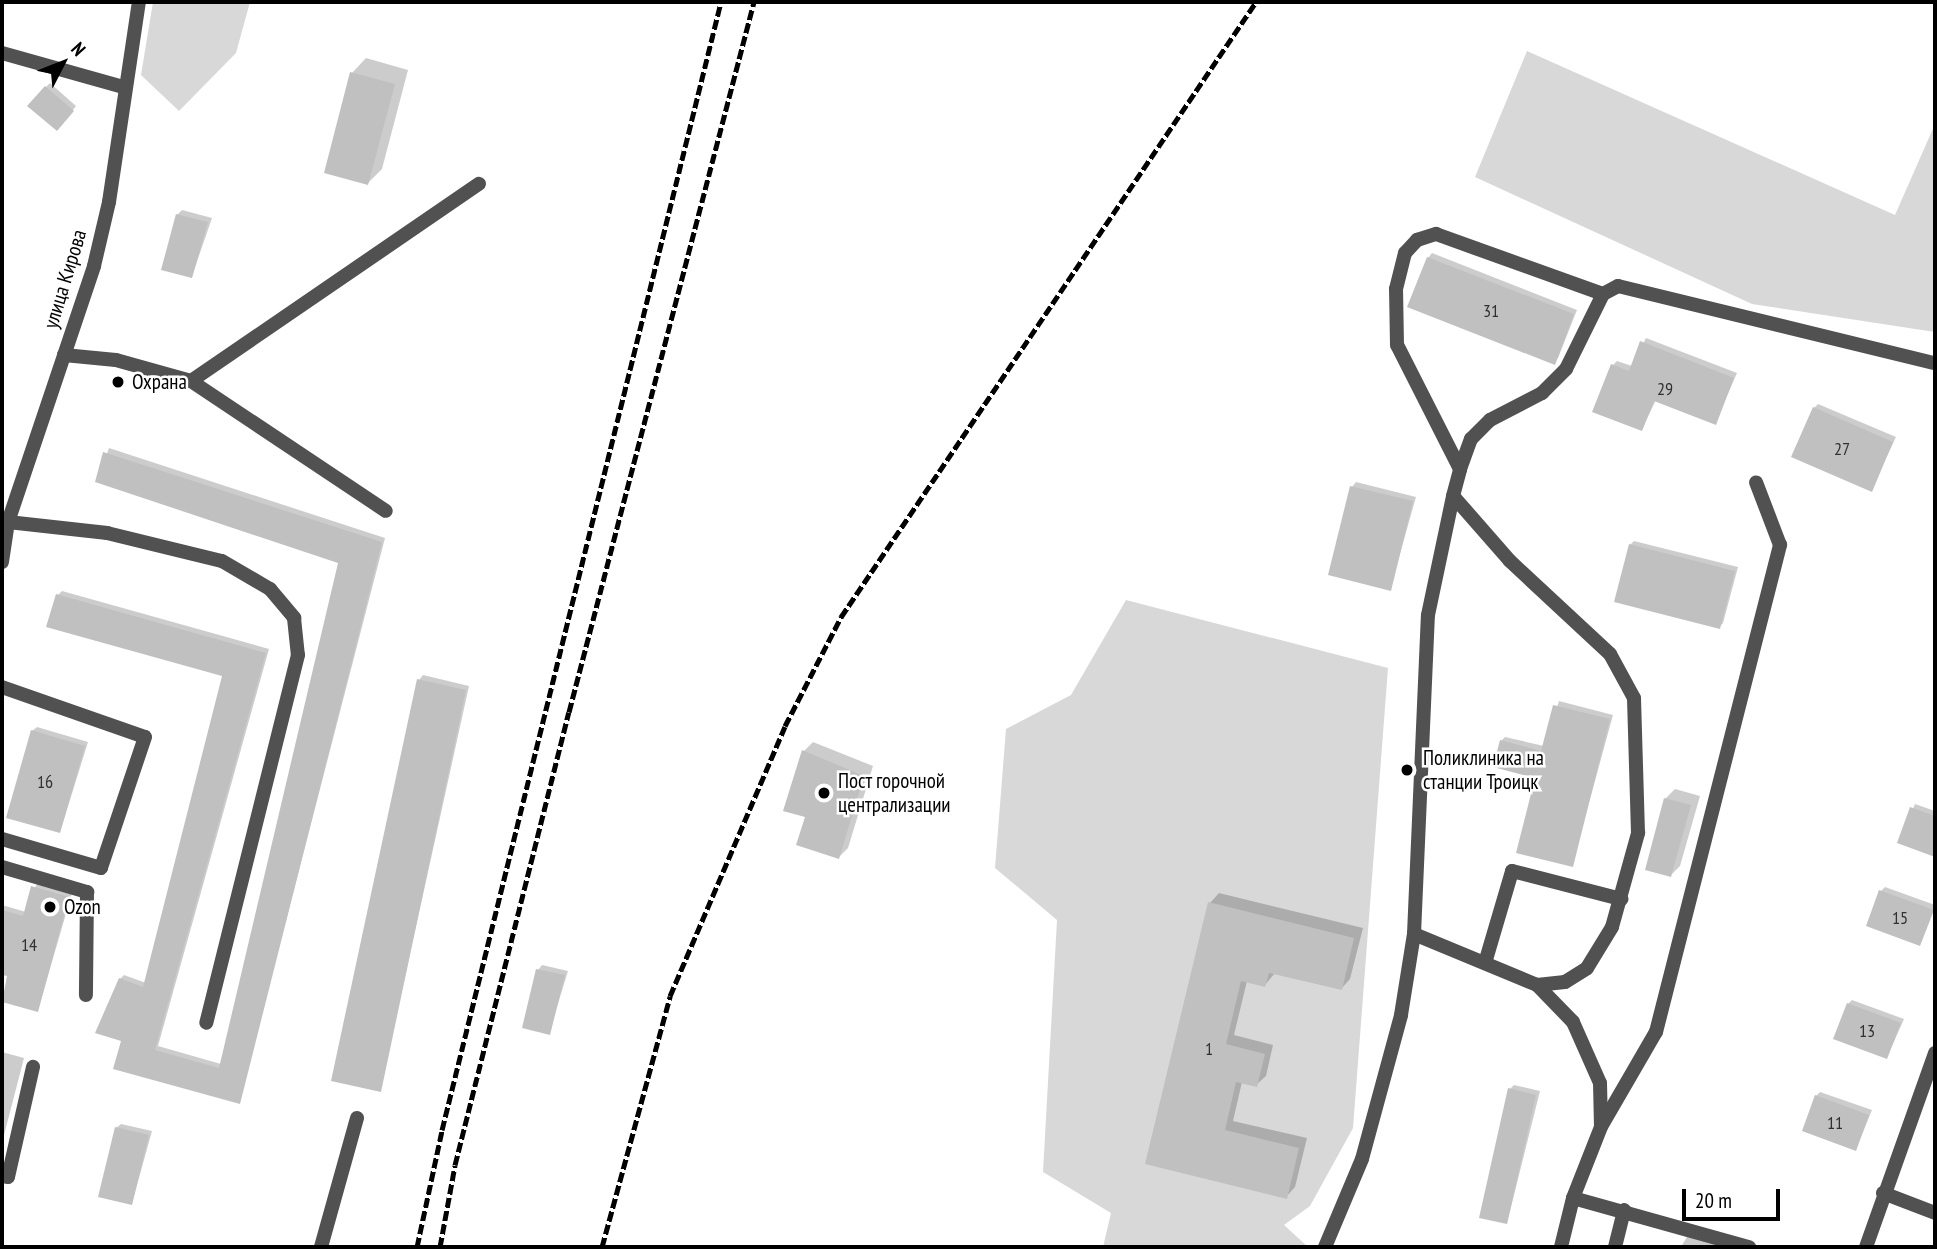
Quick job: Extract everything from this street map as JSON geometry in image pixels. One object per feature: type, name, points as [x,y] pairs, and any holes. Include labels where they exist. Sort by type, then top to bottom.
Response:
[{"type":"street","name":"улица Кирова","points":[[2,562],[5,521],[94,266],[109,202],[123,87],[139,2]]},
{"type":"street","points":[[2,53],[123,87]]},
{"type":"street","points":[[191,381],[479,184]]},
{"type":"street","points":[[1460,469],[1397,345],[1396,289],[1405,253],[1417,240],[1436,234],[1603,294]]},
{"type":"street","points":[[1325,1247],[1340,1219],[1366,1146],[1401,1016],[1414,934],[1428,615],[1453,496],[1471,439],[1490,420],[1542,393],[1566,369],[1603,294],[1618,286],[1935,363]]},
{"type":"street","points":[[64,355],[116,359],[191,381],[386,512]]},
{"type":"street","points":[[1561,1247],[1573,1198],[1601,1127],[1656,1032],[1780,545],[1756,482]]},
{"type":"street","points":[[1453,496],[1510,561],[1610,654],[1634,698],[1639,833],[1612,927],[1587,968],[1565,982],[1537,985]]},
{"type":"street","points":[[5,521],[107,533],[222,561],[270,589],[294,618],[298,655],[206,1023]]},
{"type":"street","points":[[2,687],[145,737],[101,868],[2,839]]},
{"type":"street","points":[[2,867],[87,892],[86,995]]},
{"type":"street","points":[[1485,963],[1512,871],[1620,899]]},
{"type":"street","points":[[1414,934],[1537,985],[1573,1022],[1600,1083],[1601,1127]]},
{"type":"street","points":[[1866,1247],[1935,1053]]},
{"type":"street","points":[[2,1176],[8,1177],[33,1067]]},
{"type":"street","points":[[321,1247],[357,1118]]},
{"type":"street","points":[[1883,1193],[1935,1213]]},
{"type":"street","points":[[1573,1198],[1624,1210],[1749,1247]]},
{"type":"street","points":[[1615,1247],[1624,1210]]},
{"type":"shaded area","points":[[153,2],[250,2],[236,53],[179,111],[141,75]]},
{"type":"shaded area","points":[[1527,51],[1895,215],[1935,124],[1935,332],[1752,304],[1475,177]]},
{"type":"shaded area","points":[[1126,600],[1388,668],[1353,1128],[1310,1206],[1284,1225],[1308,1247],[1103,1247],[1111,1213],[1043,1172],[1057,920],[995,868],[1006,729],[1071,695]]},
{"type":"building","points":[[350,72],[395,84],[368,185],[324,173]]},
{"type":"building","points":[[45,86],[74,111],[57,131],[27,106]]},
{"type":"building","points":[[176,214],[208,222],[192,278],[161,270]]},
{"type":"building","points":[[1427,257],[1574,314],[1555,365],[1407,307]]},
{"type":"building","points":[[1640,341],[1734,378],[1716,425],[1654,401],[1642,431],[1592,412],[1611,364],[1629,371]]},
{"type":"building","points":[[1813,407],[1893,442],[1872,492],[1791,457]]},
{"type":"building","points":[[103,452],[382,542],[240,1104],[113,1069],[121,1041],[95,1033],[119,978],[143,987],[222,676],[46,627],[56,594],[266,653],[155,1050],[219,1068],[338,563],[95,482]]},
{"type":"building","points":[[1350,486],[1413,501],[1391,591],[1328,575]]},
{"type":"building","points":[[1629,544],[1735,571],[1720,629],[1614,602]]},
{"type":"building","points":[[417,679],[466,690],[381,1092],[331,1081]]},
{"type":"building","points":[[1553,705],[1610,719],[1573,867],[1516,853],[1535,778],[1493,767],[1500,740],[1541,751]]},
{"type":"building","points":[[31,730],[85,746],[60,833],[6,818]]},
{"type":"building","name":"Пост горочной централизации","points":[[802,750],[864,776],[839,859],[796,845],[805,817],[783,811]]},
{"type":"building","points":[[1664,798],[1691,805],[1671,877],[1645,870]]},
{"type":"building","points":[[1910,807],[1935,816],[1935,857],[1897,843]]},
{"type":"building","points":[[31,886],[69,897],[38,1012],[2,1002],[7,976],[2,975],[2,910],[23,916]]},
{"type":"building","points":[[1879,890],[1934,910],[1920,946],[1866,926]]},
{"type":"building","points":[[1208,902],[1354,938],[1342,990],[1269,973],[1265,987],[1241,981],[1226,1044],[1265,1054],[1257,1087],[1236,1082],[1225,1130],[1299,1148],[1287,1199],[1145,1164]]},
{"type":"building","points":[[536,969],[565,975],[550,1035],[522,1028]]},
{"type":"building","points":[[1847,1003],[1901,1023],[1887,1059],[1833,1039]]},
{"type":"building","points":[[1508,1088],[1536,1095],[1507,1224],[1479,1218]]},
{"type":"building","points":[[1815,1095],[1869,1115],[1856,1151],[1802,1131]]},
{"type":"building","points":[[115,1127],[149,1135],[132,1205],[98,1197]]},
{"type":"railway","points":[[417,1247],[442,1130],[721,2]]},
{"type":"railway","points":[[440,1247],[455,1165],[569,712],[754,2]]},
{"type":"railway","points":[[602,1247],[670,996],[785,726],[841,617],[1256,2]]},
{"type":"place","name":"Охрана","points":[[118,382]]},
{"type":"place","name":"Поликлиника на станции Троицк","points":[[1407,770]]},
{"type":"place","name":"Пост горочной централизации","points":[[824,793]]},
{"type":"place","name":"Ozon","points":[[50,907]]}]
